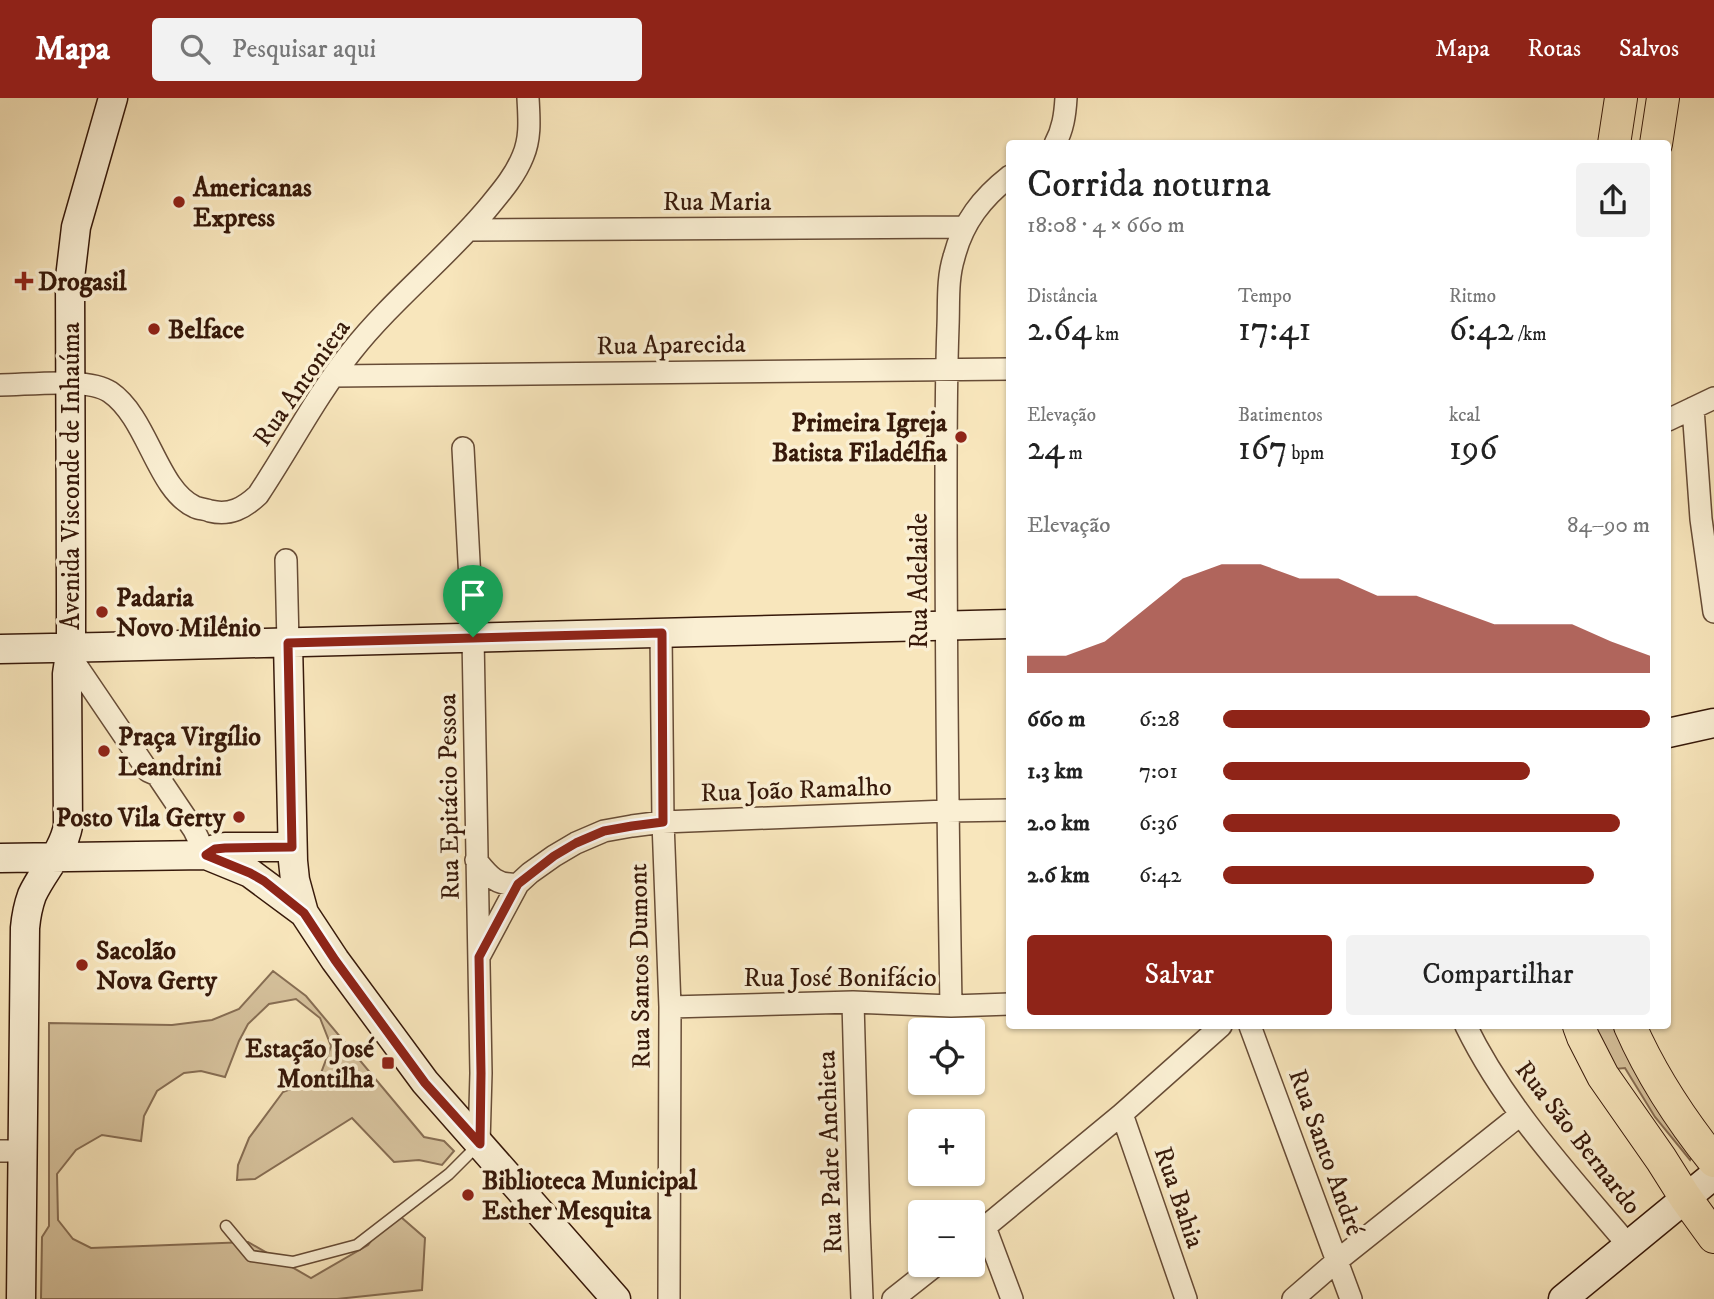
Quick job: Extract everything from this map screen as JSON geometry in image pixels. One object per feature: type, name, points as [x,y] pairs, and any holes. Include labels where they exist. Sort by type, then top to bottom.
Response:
[{"type":"main road","name":"Avenida Visconde de Inhaúma","points":[[21,1299],[12,1151],[25,928],[27,910],[33,895],[56,857],[68,826],[67,674],[70,651],[71,454],[69,316],[72,250],[87,185],[113,98]]},
{"type":"main road","points":[[1615,140],[1621,98]]},
{"type":"main road","points":[[1657,140],[1663,98]]},
{"type":"main road","points":[[0,649],[70,651],[473,637],[1006,624]]},
{"type":"main road","points":[[288,643],[292,847],[295,880],[304,913]]},
{"type":"main road","points":[[1671,732],[1714,723]]},
{"type":"main road","points":[[206,855],[215,849],[225,848],[292,847]]},
{"type":"main road","points":[[0,858],[206,855],[264,881],[304,913],[425,1083],[616,1299]]},
{"type":"main road","points":[[1580,1029],[1603,1076],[1714,1237]]},
{"type":"main road","points":[[1631,1029],[1642,1052],[1693,1134],[1714,1161]]},
{"type":"main road","points":[[1563,1299],[1714,1175]]},
{"type":"street","name":"Rua Antonieta","points":[[0,385],[70,382],[110,392],[129,411],[179,496],[195,507],[216,512],[231,512],[245,506],[258,495],[353,349],[406,291],[469,230],[513,175],[528,138],[528,98]]},
{"type":"street","points":[[1057,140],[1065,114],[1066,98]]},
{"type":"street","name":"Rua Adelaide","points":[[951,1006],[946,626],[946,369],[950,278],[953,259],[965,227],[989,193],[1006,179]]},
{"type":"street","name":"Rua Maria","points":[[469,230],[965,227]]},
{"type":"street","name":"Rua Aparecida","points":[[333,376],[1006,369]]},
{"type":"street","points":[[1671,419],[1714,398]]},
{"type":"street","points":[[1693,408],[1701,519],[1714,612]]},
{"type":"street","name":"Rua Epitácio Pessoa","points":[[463,448],[473,637],[480,1144]]},
{"type":"street","points":[[286,560],[288,643]]},
{"type":"street","name":"Rua Santos Dumont","points":[[662,633],[663,822],[670,1007],[669,1299]]},
{"type":"street","points":[[70,651],[148,771],[157,775],[187,819],[206,855]]},
{"type":"street","name":"Rua João Ramalho","points":[[479,957],[518,884],[554,856],[604,831],[663,822],[1006,810]]},
{"type":"street","points":[[476,860],[485,872],[499,883],[518,884]]},
{"type":"street","name":"Rua José Bonifácio","points":[[670,1007],[853,1002],[951,1006],[1006,1004]]},
{"type":"street","name":"Rua Padre Anchieta","points":[[853,1002],[862,1299]]},
{"type":"street","points":[[985,1227],[1122,1114],[1218,1029]]},
{"type":"street","name":"Rua Santo André","points":[[1251,1029],[1351,1299]]},
{"type":"street","name":"Rua São Bernardo","points":[[1468,1029],[1520,1115],[1629,1246]]},
{"type":"street","name":"Rua Bahia","points":[[1122,1114],[1186,1299]]},
{"type":"street","points":[[1293,1299],[1520,1115]]},
{"type":"street","points":[[985,1244],[1012,1299]]},
{"type":"street","points":[[893,1299],[921,1277]]},
{"type":"lane","points":[[226,1226],[251,1256],[293,1262],[357,1245],[449,1174],[480,1144]]},
{"type":"shaded area","points":[[273,971],[306,996],[424,1137],[444,1141],[454,1151],[442,1165],[419,1160],[394,1162],[352,1118],[255,1179],[237,1180],[238,1165],[249,1138],[283,1092],[306,1083],[321,1073],[331,1046],[320,1018],[296,999],[269,1004],[248,1024],[225,1077],[201,1071],[184,1073],[157,1091],[144,1116],[141,1141],[102,1135],[76,1150],[57,1174],[58,1220],[73,1239],[91,1248],[248,1242],[311,1278],[368,1245],[394,1211],[425,1238],[422,1290],[337,1299],[41,1299],[42,1237],[49,1226],[49,1023],[172,1025],[212,1020],[239,1009]]},
{"type":"shaded area","points":[[1595,1029],[1617,1029],[1692,1156],[1690,1160],[1655,1117],[1625,1068],[1615,1069]]},
{"type":"place","name":"Americanas Express","points":[[179,202]]},
{"type":"place","name":"Drogasil","points":[[24,281]]},
{"type":"place","name":"Belface","points":[[154,329]]},
{"type":"place","name":"Primeira Igreja Batista Filadélfia","points":[[961,437]]},
{"type":"place","name":"Padaria Novo Milênio","points":[[102,612]]},
{"type":"place","name":"Praça Virgílio Leandrini","points":[[104,751]]},
{"type":"place","name":"Posto Vila Gerty","points":[[239,817]]},
{"type":"place","name":"Sacolão Nova Gerty","points":[[82,965]]},
{"type":"place","name":"Estação José Montilha","points":[[388,1063]]},
{"type":"place","name":"Biblioteca Municipal Esther Mesquita","points":[[468,1195]]},
{"type":"route","points":[[662,633],[663,822],[604,831],[554,856],[518,884],[479,957],[480,1144],[425,1083],[304,913],[264,881],[206,855],[215,849],[225,848],[292,847],[288,643],[473,637],[662,633]]}]
